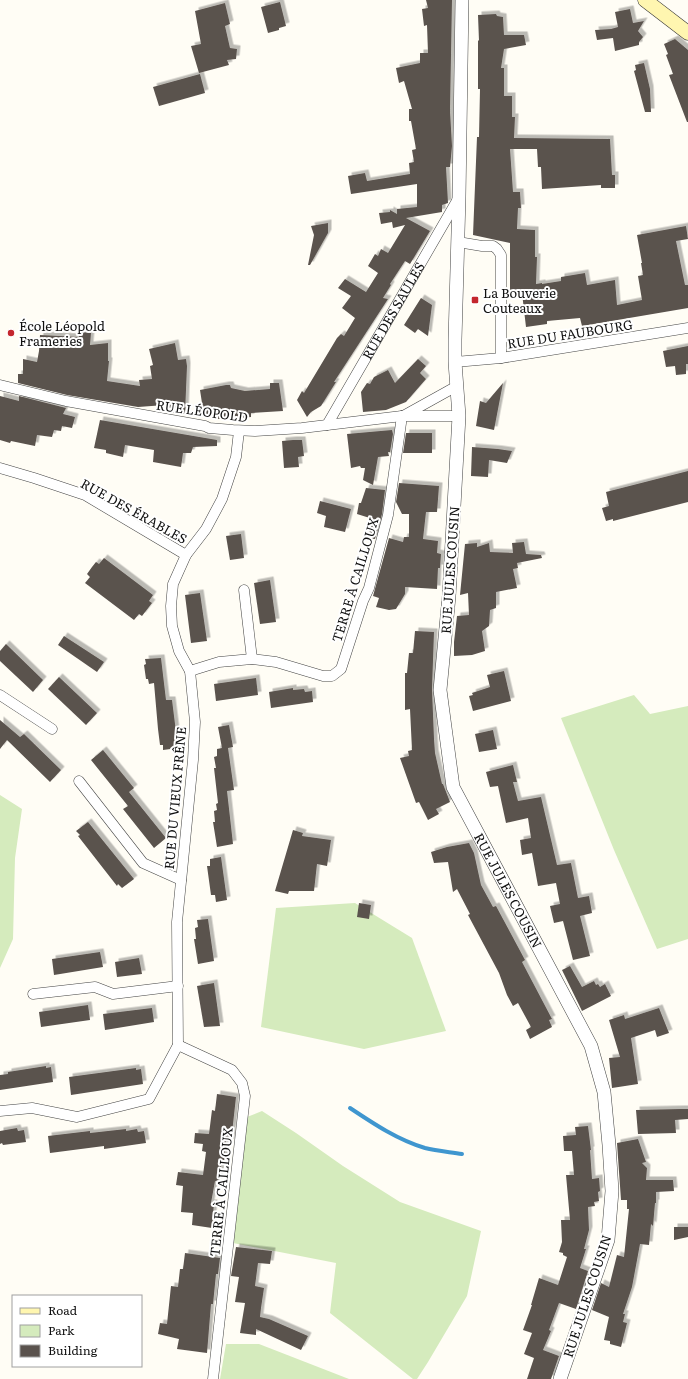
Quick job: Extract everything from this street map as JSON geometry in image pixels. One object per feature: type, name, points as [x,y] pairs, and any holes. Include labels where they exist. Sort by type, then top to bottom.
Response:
[{"type":"main road","points":[[646,0],[688,33]]},
{"type":"street","name":"RUE DES SAULES","points":[[457,386],[455,362],[462,0]]},
{"type":"street","name":"RUE DES SAULES","points":[[327,425],[459,198]]},
{"type":"street","points":[[458,242],[482,246],[493,246],[501,255],[502,358]]},
{"type":"street","name":"RUE DU FAUBOURG","points":[[455,362],[502,358],[688,328]]},
{"type":"street","name":"RUE LÉOPOLD","points":[[0,385],[99,407],[205,426],[209,428],[239,431],[327,425],[402,416],[459,416]]},
{"type":"street","name":"RUE LÉOPOLD","points":[[402,416],[457,386]]},
{"type":"street","name":"RUE JULES COUSIN","points":[[457,386],[459,416],[449,596],[440,690],[453,787],[591,1046],[604,1092],[612,1191],[608,1240],[560,1379]]},
{"type":"street","name":"TERRE À CAILLOUX","points":[[252,659],[270,660],[323,676],[332,676],[338,672],[342,666],[363,601],[369,588],[388,515],[402,416]]},
{"type":"street","name":"RUE DU VIEUX FRÊNE","points":[[178,1044],[177,922],[195,730],[190,671],[179,651],[172,626],[170,606],[173,584],[186,555],[206,529],[222,499],[236,457],[239,431]]},
{"type":"street","name":"RUE DES ÉRABLES","points":[[0,468],[85,495],[186,555]]},
{"type":"street","points":[[190,671],[219,662],[252,659],[244,590]]},
{"type":"street","points":[[0,695],[52,729]]},
{"type":"street","points":[[79,781],[143,863],[181,880]]},
{"type":"street","points":[[33,994],[95,987],[113,994],[178,986]]},
{"type":"street","points":[[0,1111],[32,1108],[76,1117],[149,1099],[178,1044]]},
{"type":"street","name":"TERRE À CAILLOUX","points":[[178,1044],[232,1070],[242,1083],[244,1096],[213,1379]]},
{"type":"green space","points":[[634,695],[650,714],[688,706],[688,939],[657,949],[614,850],[561,718]]},
{"type":"green space","points":[[0,795],[22,809],[15,858],[13,939],[0,968]]},
{"type":"green space","points":[[355,903],[412,938],[446,1031],[364,1049],[261,1027],[276,908]]},
{"type":"green space","points":[[262,1111],[343,1166],[400,1202],[481,1231],[467,1296],[417,1379],[413,1379],[330,1313],[336,1263],[233,1243],[247,1117]]},
{"type":"green space","points":[[226,1344],[259,1344],[349,1379],[220,1379]]},
{"type":"building","points":[[426,0],[452,0],[450,111],[452,146],[450,167],[446,167],[448,203],[442,205],[442,212],[406,218],[430,231],[410,264],[405,261],[390,284],[391,285],[383,298],[388,299],[334,382],[336,382],[321,406],[311,412],[307,417],[297,400],[302,391],[304,393],[337,338],[341,334],[344,336],[355,318],[342,308],[351,296],[338,288],[345,279],[366,292],[378,273],[368,266],[375,254],[378,256],[381,249],[388,253],[405,225],[393,228],[392,222],[381,224],[379,213],[390,212],[390,210],[397,214],[397,209],[417,207],[417,184],[351,194],[348,176],[365,173],[367,181],[410,174],[409,163],[414,162],[412,150],[416,149],[411,121],[409,121],[409,109],[412,109],[404,81],[399,83],[396,68],[420,63],[420,53],[428,53],[427,25],[424,26],[422,9],[428,8]]},
{"type":"building","points":[[280,2],[286,26],[268,33],[261,7]]},
{"type":"building","points":[[225,3],[230,24],[225,26],[230,48],[237,49],[236,59],[227,60],[229,65],[199,73],[191,46],[201,44],[195,11]]},
{"type":"building","points":[[630,9],[633,23],[644,21],[638,31],[643,37],[639,42],[639,45],[615,51],[613,38],[597,40],[595,30],[618,27],[615,12]]},
{"type":"building","points":[[496,14],[497,16],[503,17],[504,35],[524,35],[526,45],[504,49],[501,68],[504,68],[504,96],[512,96],[512,117],[515,117],[514,138],[610,139],[612,175],[615,175],[615,188],[601,188],[601,185],[542,189],[541,167],[538,167],[537,149],[510,149],[513,192],[520,192],[521,208],[518,208],[517,229],[535,230],[535,257],[537,257],[536,284],[561,281],[561,277],[585,273],[587,285],[615,280],[617,305],[642,300],[638,276],[643,275],[637,235],[686,226],[688,239],[676,241],[685,285],[688,285],[688,308],[582,326],[580,318],[547,321],[547,324],[526,327],[522,293],[510,294],[510,243],[473,235],[477,137],[479,137],[480,89],[478,89],[478,15]]},
{"type":"building","points":[[675,39],[688,50],[688,122],[669,75],[673,74],[666,55],[668,54],[664,44]]},
{"type":"building","points":[[644,63],[650,89],[651,112],[645,112],[634,71],[636,70],[635,65]]},
{"type":"building","points":[[200,74],[205,93],[159,106],[153,87]]},
{"type":"building","points":[[328,223],[328,233],[310,265],[308,265],[314,235],[311,226]]},
{"type":"building","points":[[421,298],[432,305],[428,336],[418,329],[415,333],[404,325]]},
{"type":"building","points":[[80,332],[91,333],[90,345],[108,343],[109,361],[107,381],[140,386],[139,380],[152,379],[150,366],[153,365],[149,349],[175,343],[178,360],[186,359],[187,366],[185,414],[173,413],[173,408],[165,407],[165,405],[138,407],[67,395],[18,383],[18,374],[23,374],[23,359],[37,362],[40,335],[79,337]]},
{"type":"building","points":[[688,346],[688,364],[686,364],[686,374],[676,375],[675,366],[666,367],[663,351]]},
{"type":"building","points":[[418,359],[426,366],[420,373],[426,379],[406,402],[386,410],[363,412],[361,392],[367,383],[370,384],[374,377],[388,370],[395,383]]},
{"type":"building","points":[[270,383],[279,383],[283,411],[251,413],[251,417],[241,418],[218,419],[204,416],[200,390],[226,385],[230,385],[231,388],[245,391],[270,389]]},
{"type":"building","points":[[503,383],[494,430],[476,426],[480,401],[486,403]]},
{"type":"building","points":[[0,396],[19,401],[19,396],[66,408],[63,414],[75,417],[72,428],[62,426],[61,431],[54,430],[52,437],[37,435],[35,446],[11,441],[10,443],[0,440]]},
{"type":"building","points":[[100,420],[217,440],[217,446],[193,447],[191,453],[183,453],[181,467],[153,462],[154,450],[125,445],[123,457],[106,453],[106,450],[94,448]]},
{"type":"building","points":[[392,430],[393,434],[390,452],[388,452],[389,456],[378,457],[373,485],[363,480],[365,468],[361,468],[360,466],[351,468],[347,434]]},
{"type":"building","points":[[406,433],[432,433],[432,453],[403,453]]},
{"type":"building","points":[[302,440],[304,456],[298,457],[299,467],[284,468],[282,441]]},
{"type":"building","points":[[472,447],[512,451],[507,463],[489,460],[488,477],[471,476]]},
{"type":"building","points":[[688,471],[688,502],[613,521],[613,519],[606,521],[602,508],[609,506],[606,492]]},
{"type":"building","points":[[399,483],[439,486],[437,512],[426,512],[423,539],[438,541],[437,553],[441,554],[440,568],[438,568],[437,589],[405,587],[405,594],[396,609],[389,610],[376,607],[379,598],[373,596],[389,538],[403,542],[404,537],[409,537],[409,514],[402,514],[396,502]]},
{"type":"building","points":[[366,488],[385,490],[382,514],[375,539],[368,538],[373,519],[357,514],[359,503],[361,503]]},
{"type":"building","points":[[320,501],[351,509],[345,532],[324,527],[326,516],[317,513]]},
{"type":"building","points":[[241,534],[244,558],[230,560],[226,536]]},
{"type":"building","points":[[524,542],[526,554],[541,555],[542,558],[517,563],[518,568],[513,569],[517,588],[496,592],[496,608],[490,610],[489,626],[482,631],[485,651],[472,655],[454,656],[457,616],[469,615],[468,593],[460,595],[465,544],[477,543],[477,547],[489,543],[490,552],[513,553],[512,543]]},
{"type":"building","points":[[104,558],[153,595],[149,601],[152,603],[142,616],[139,614],[134,620],[85,583],[90,577],[87,574],[92,567],[96,562],[99,564]]},
{"type":"building","points":[[270,580],[276,622],[260,624],[254,583]]},
{"type":"building","points":[[200,593],[207,641],[191,643],[185,595]]},
{"type":"building","points":[[415,631],[434,632],[432,689],[435,753],[442,784],[450,802],[436,809],[439,814],[428,820],[419,802],[416,803],[400,758],[409,756],[408,751],[412,750],[410,709],[405,710],[405,673],[407,673],[409,653],[413,653]]},
{"type":"building","points":[[64,636],[104,662],[97,672],[58,645]]},
{"type":"building","points":[[6,644],[43,680],[33,692],[0,661],[0,651]]},
{"type":"building","points":[[161,658],[166,700],[172,700],[178,748],[163,750],[163,745],[160,745],[154,683],[149,684],[148,679],[146,679],[144,665],[146,664],[145,659]]},
{"type":"building","points":[[504,671],[511,701],[473,711],[469,696],[473,695],[472,693],[490,687],[487,675]]},
{"type":"building","points":[[59,677],[97,713],[86,725],[48,689]]},
{"type":"building","points":[[256,678],[258,695],[216,701],[214,684]]},
{"type":"building","points":[[293,688],[293,690],[304,689],[305,692],[312,691],[313,702],[271,708],[269,692]]},
{"type":"building","points":[[0,720],[20,737],[24,734],[61,770],[50,782],[7,740],[0,749]]},
{"type":"building","points":[[229,725],[233,747],[228,748],[234,790],[227,791],[233,844],[217,847],[213,822],[215,822],[214,811],[217,810],[216,804],[218,803],[214,757],[217,756],[217,749],[222,748],[218,727]]},
{"type":"building","points":[[493,730],[497,749],[479,752],[475,734]]},
{"type":"building","points":[[103,750],[134,788],[129,792],[166,838],[154,848],[123,809],[128,806],[91,760]]},
{"type":"building","points":[[513,765],[517,782],[513,782],[518,801],[541,797],[557,865],[571,863],[578,898],[589,896],[592,913],[580,916],[590,956],[573,960],[563,921],[554,923],[550,906],[560,904],[556,883],[538,886],[532,853],[522,855],[520,840],[531,838],[528,818],[506,823],[498,786],[490,787],[486,772]]},
{"type":"building","points":[[88,822],[134,879],[122,888],[118,884],[117,886],[78,836],[80,835],[76,831]]},
{"type":"building","points":[[293,830],[303,833],[302,836],[331,840],[327,866],[317,864],[314,891],[289,891],[288,894],[275,891]]},
{"type":"building","points":[[469,843],[474,853],[481,885],[493,907],[496,906],[525,960],[522,962],[552,1019],[549,1020],[552,1027],[530,1039],[526,1030],[531,1027],[518,1003],[513,1006],[507,995],[499,973],[468,915],[470,914],[457,889],[453,892],[448,862],[434,863],[431,852]]},
{"type":"building","points":[[221,857],[227,900],[216,902],[215,895],[211,895],[207,866],[210,866],[210,859]]},
{"type":"building","points":[[359,903],[371,905],[369,919],[357,917]]},
{"type":"building","points":[[208,919],[214,961],[198,964],[194,939],[196,939],[195,928],[198,927],[197,920]]},
{"type":"building","points":[[100,952],[103,967],[54,975],[52,959]]},
{"type":"building","points":[[139,958],[142,974],[117,977],[115,962]]},
{"type":"building","points":[[570,966],[582,987],[594,981],[596,985],[598,984],[600,987],[605,984],[611,996],[582,1011],[562,970]]},
{"type":"building","points":[[214,983],[220,1026],[204,1027],[197,986]]},
{"type":"building","points":[[88,1005],[90,1020],[41,1027],[39,1012]]},
{"type":"building","points":[[152,1008],[154,1022],[105,1030],[103,1014]]},
{"type":"building","points":[[659,1008],[669,1033],[657,1037],[655,1030],[631,1038],[638,1084],[612,1088],[609,1058],[620,1057],[609,1020],[624,1015],[625,1019]]},
{"type":"building","points":[[46,1066],[46,1068],[51,1067],[53,1082],[0,1090],[0,1075],[8,1074],[8,1072]]},
{"type":"building","points":[[136,1068],[136,1070],[141,1069],[143,1084],[71,1095],[69,1077]]},
{"type":"building","points":[[217,1094],[236,1097],[231,1142],[226,1141],[224,1161],[222,1160],[219,1182],[215,1181],[211,1203],[214,1203],[212,1228],[192,1225],[193,1213],[181,1212],[183,1186],[176,1185],[178,1172],[203,1175],[206,1152],[202,1151],[203,1144],[194,1143],[195,1133],[209,1134],[212,1110],[215,1111]]},
{"type":"building","points":[[688,1109],[688,1119],[675,1120],[676,1133],[638,1134],[636,1110]]},
{"type":"building","points":[[588,1126],[592,1179],[599,1178],[600,1191],[598,1192],[599,1201],[594,1202],[595,1206],[588,1207],[589,1230],[584,1249],[586,1249],[580,1268],[588,1271],[576,1309],[559,1303],[549,1330],[551,1331],[543,1350],[559,1356],[551,1379],[527,1379],[534,1358],[524,1354],[532,1333],[523,1330],[532,1305],[539,1278],[558,1285],[567,1257],[563,1255],[563,1253],[559,1252],[562,1242],[561,1220],[570,1220],[566,1175],[574,1175],[572,1151],[564,1151],[563,1136],[576,1135],[575,1127]]},
{"type":"building","points":[[17,1128],[18,1131],[24,1130],[26,1142],[3,1145],[2,1143],[0,1144],[0,1131]]},
{"type":"building","points":[[126,1129],[126,1131],[137,1129],[138,1132],[144,1131],[146,1143],[104,1149],[104,1146],[50,1153],[48,1136],[90,1131],[90,1133]]},
{"type":"building","points":[[638,1139],[646,1162],[642,1163],[647,1168],[646,1180],[673,1180],[674,1191],[656,1192],[653,1226],[651,1224],[649,1245],[640,1244],[632,1287],[623,1314],[625,1314],[623,1322],[627,1323],[621,1347],[610,1344],[610,1341],[604,1340],[609,1317],[592,1310],[601,1283],[609,1287],[617,1255],[624,1257],[629,1209],[627,1209],[627,1200],[621,1200],[617,1143]]},
{"type":"building","points":[[674,1227],[688,1227],[688,1237],[674,1240]]},
{"type":"building","points":[[236,1247],[272,1251],[270,1264],[258,1263],[255,1286],[264,1288],[260,1317],[269,1319],[308,1336],[301,1350],[256,1329],[256,1335],[240,1333],[245,1303],[235,1302],[239,1277],[231,1276]]},
{"type":"building","points":[[185,1253],[220,1258],[218,1274],[216,1274],[213,1304],[211,1304],[207,1353],[177,1349],[179,1339],[158,1334],[160,1323],[167,1324],[171,1286],[178,1287],[180,1269],[183,1269]]},
{"type":"waterway","points":[[350,1108],[386,1131],[405,1141],[425,1148],[462,1154]]},
{"type":"place","name":"La Bouverie Couteaux","points":[[475,300]]},
{"type":"place","name":"École Léopold Frameries","points":[[11,333]]}]
